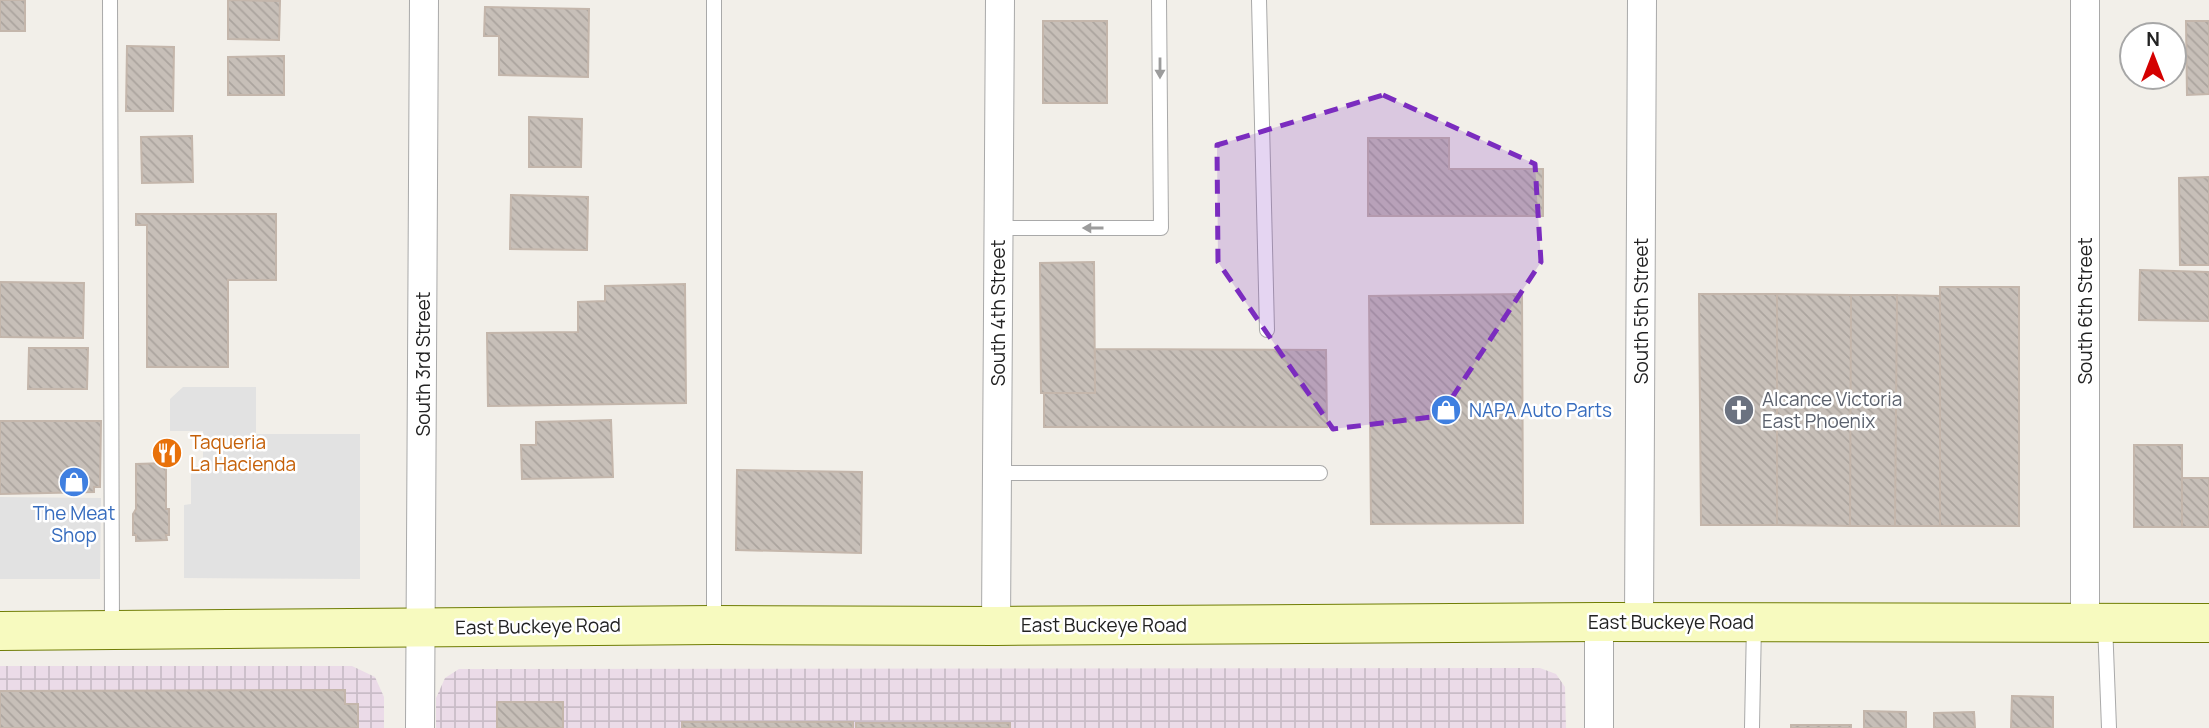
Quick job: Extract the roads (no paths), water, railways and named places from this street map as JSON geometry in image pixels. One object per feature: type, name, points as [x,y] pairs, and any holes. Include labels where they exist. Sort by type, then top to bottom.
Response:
[{"type":"main road","name":"East Buckeye Road","points":[[0,631],[714,625],[2209,623]]},
{"type":"street","name":"South 3rd Street","points":[[420,728],[424,0]]},
{"type":"street","name":"South 4th Street","points":[[996,626],[1000,0]]},
{"type":"street","name":"South 5th Street","points":[[1639,622],[1643,0]]},
{"type":"street","name":"South 6th Street","points":[[2085,0],[2095,622]]},
{"type":"street","points":[[1599,622],[1599,728]]},
{"type":"lane","points":[[110,0],[112,630]]},
{"type":"lane","points":[[714,0],[714,625]]},
{"type":"lane","points":[[998,228],[1161,228],[1159,0]]},
{"type":"lane","points":[[1259,0],[1267,330]]},
{"type":"lane","points":[[997,473],[1320,473]]},
{"type":"lane","points":[[1752,728],[1754,622]]},
{"type":"lane","points":[[2095,622],[2109,728]]},
{"type":"place","name":"NAPA Auto Parts","points":[[1446,410]]},
{"type":"place","name":"Alcance Victoria East Phoenix","points":[[1739,410]]},
{"type":"place","name":"Taqueria La Hacienda","points":[[167,453]]},
{"type":"place","name":"The Meat Shop","points":[[74,482]]}]
